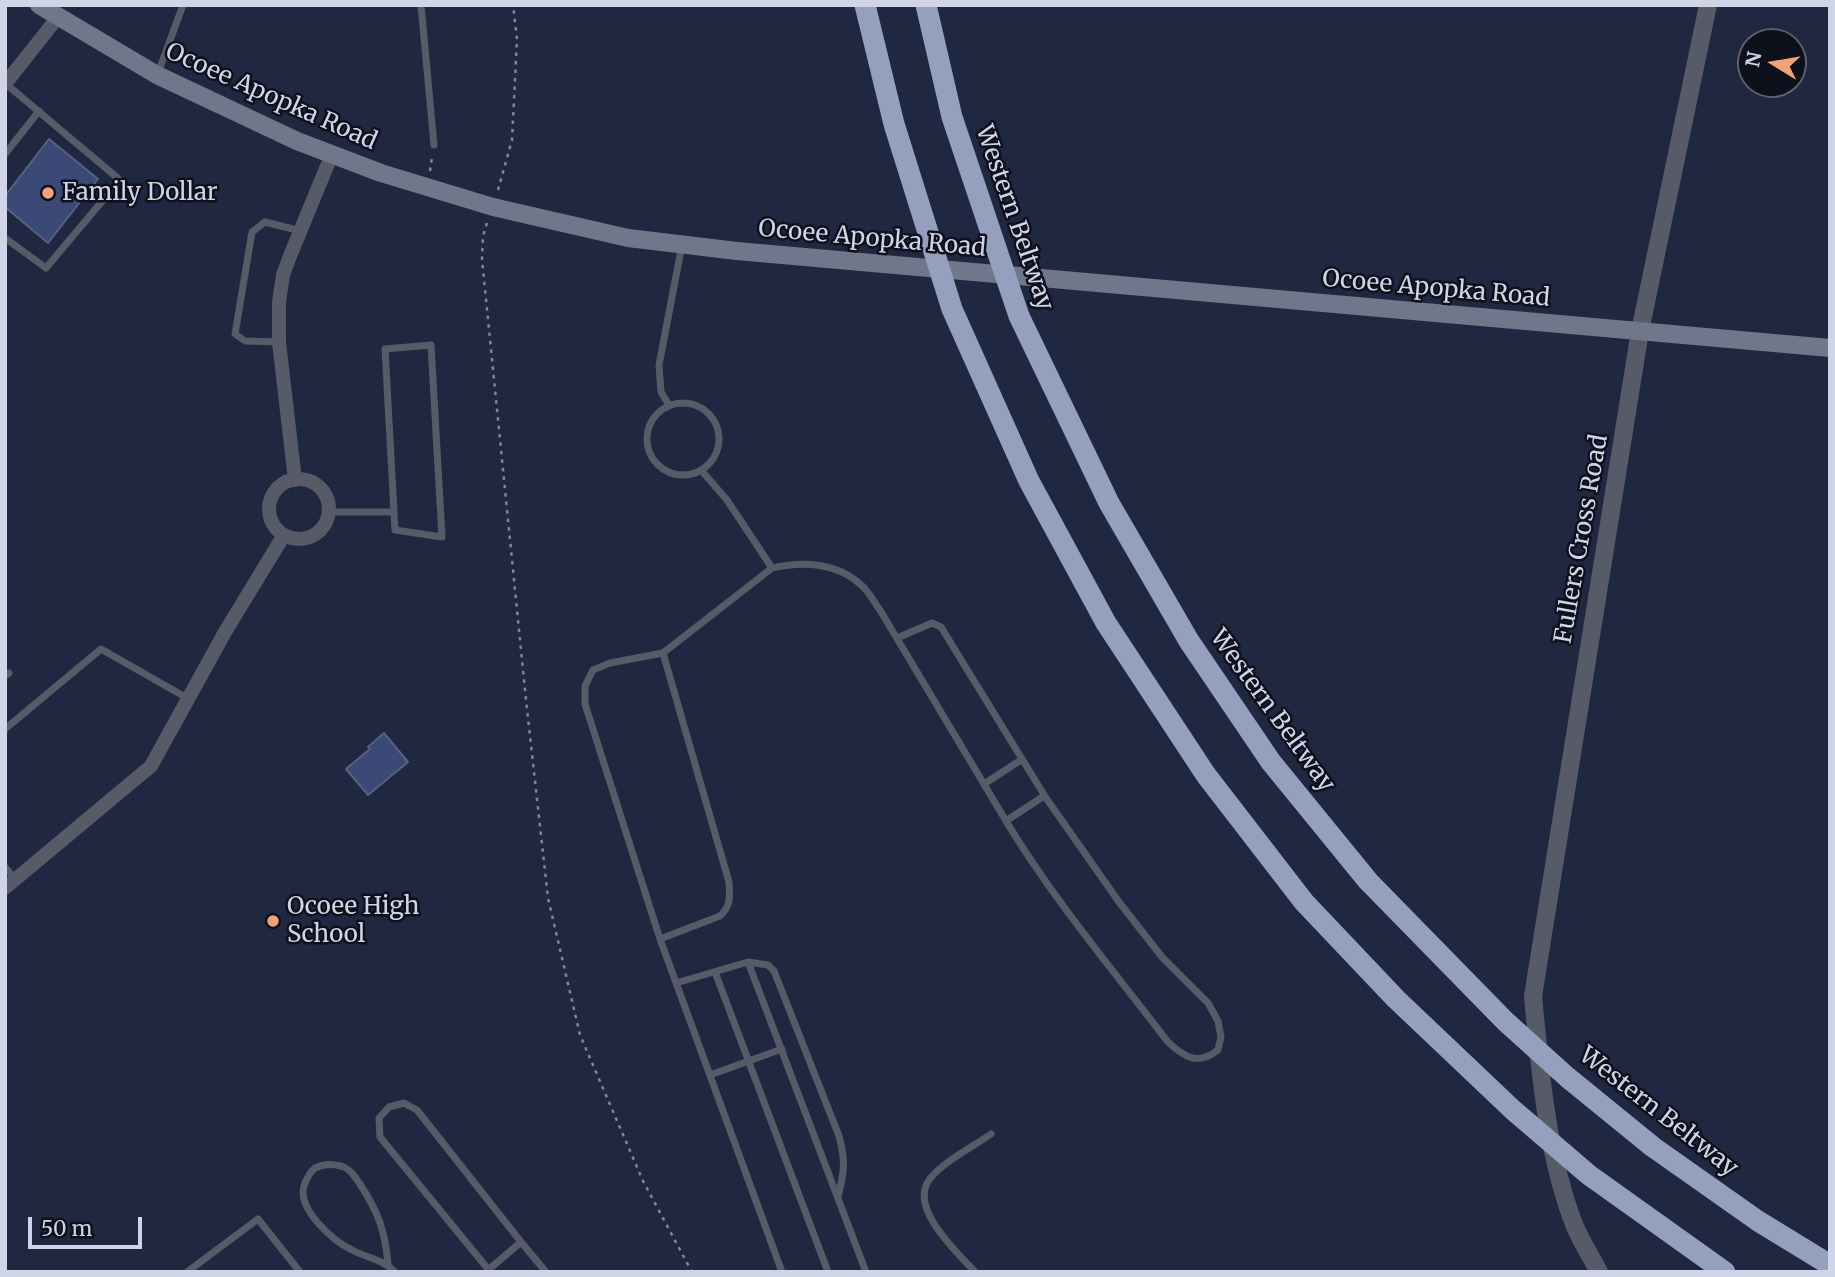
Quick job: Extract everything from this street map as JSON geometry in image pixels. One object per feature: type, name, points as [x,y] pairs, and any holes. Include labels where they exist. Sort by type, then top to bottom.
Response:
[{"type":"highway","points":[[865,5],[894,124],[952,309],[1029,481],[1093,599],[1206,775],[1304,902],[1396,999],[1513,1110],[1589,1175],[1725,1272]]},
{"type":"highway","name":"Western Beltway","points":[[926,5],[952,117],[1019,317],[1109,503],[1189,641],[1264,751],[1368,881],[1506,1021],[1567,1077],[1664,1154],[1758,1221],[1830,1265]]},
{"type":"main road","name":"Ocoee Apopka Road","points":[[39,5],[61,11],[157,75],[297,142],[428,188],[493,207],[628,238],[737,251],[1830,348]]},
{"type":"street","name":"Fullers Cross Road","points":[[1599,1272],[1574,1226],[1560,1181],[1542,1085],[1533,996],[1640,331],[1708,5]]},
{"type":"street","points":[[5,84],[61,11]]},
{"type":"street","points":[[295,480],[279,342],[279,302],[284,275],[331,154]]},
{"type":"street","points":[[295,480],[313,482],[326,495],[329,512],[325,526],[318,533],[298,539],[284,535],[273,523],[270,504],[279,488],[295,480]]},
{"type":"street","points":[[10,884],[150,766],[187,698],[284,535]]},
{"type":"lane","points":[[157,75],[183,5]]},
{"type":"lane","points":[[421,5],[434,145]]},
{"type":"lane","points":[[5,84],[120,180],[46,268],[5,238]]},
{"type":"lane","points":[[5,153],[38,111]]},
{"type":"lane","points":[[279,342],[245,341],[235,334],[252,232],[265,222],[301,231]]},
{"type":"lane","points":[[669,405],[661,392],[659,365],[682,244]]},
{"type":"lane","points":[[431,345],[442,537],[395,530],[394,512],[385,349],[431,345]]},
{"type":"lane","points":[[669,405],[696,405],[714,421],[719,433],[718,444],[715,455],[701,470],[689,474],[667,471],[651,455],[648,432],[659,412],[669,405]]},
{"type":"lane","points":[[701,470],[727,500],[772,568]]},
{"type":"lane","points":[[329,512],[394,512]]},
{"type":"lane","points":[[782,1272],[660,939],[584,704],[585,686],[593,670],[610,663],[663,653],[772,568],[796,562],[816,563],[839,570],[862,584],[1026,854],[1050,888],[1168,1042],[1181,1054],[1194,1059],[1210,1057],[1218,1050],[1218,1021],[1208,1003],[1162,957],[1127,913],[1044,796],[941,627],[932,623],[897,638]]},
{"type":"lane","points":[[5,729],[101,649],[187,698]]},
{"type":"lane","points":[[660,939],[720,916],[727,909],[730,899],[729,882],[663,653]]},
{"type":"lane","points":[[984,784],[1021,760]]},
{"type":"lane","points":[[1006,821],[1044,796]]},
{"type":"lane","points":[[5,867],[10,884]]},
{"type":"lane","points":[[676,983],[748,962],[768,965],[774,971],[845,1155],[844,1174],[837,1198]]},
{"type":"lane","points":[[748,962],[866,1272]]},
{"type":"lane","points":[[715,972],[828,1272]]},
{"type":"lane","points":[[710,1075],[782,1049]]},
{"type":"lane","points":[[521,1242],[487,1270],[380,1137],[379,1118],[390,1107],[404,1103],[417,1110],[546,1272]]},
{"type":"lane","points":[[975,1272],[929,1216],[924,1193],[928,1181],[937,1172],[991,1134]]},
{"type":"lane","points":[[388,1264],[338,1241],[308,1212],[302,1199],[303,1189],[314,1169],[336,1165],[351,1171],[376,1208],[383,1230],[388,1264],[394,1272]]},
{"type":"lane","points":[[187,1272],[258,1219],[300,1272]]},
{"type":"path","points":[[513,5],[517,39],[512,140],[483,236],[482,259],[548,898],[580,1035],[643,1181],[692,1272]]},
{"type":"path","points":[[428,188],[434,145]]},
{"type":"building","points":[[49,139],[98,179],[48,243],[5,207],[5,196]]},
{"type":"building","points":[[384,733],[408,762],[368,795],[346,769]]},
{"type":"place","name":"Family Dollar","points":[[48,193]]},
{"type":"place","name":"Ocoee High School","points":[[273,921]]}]
